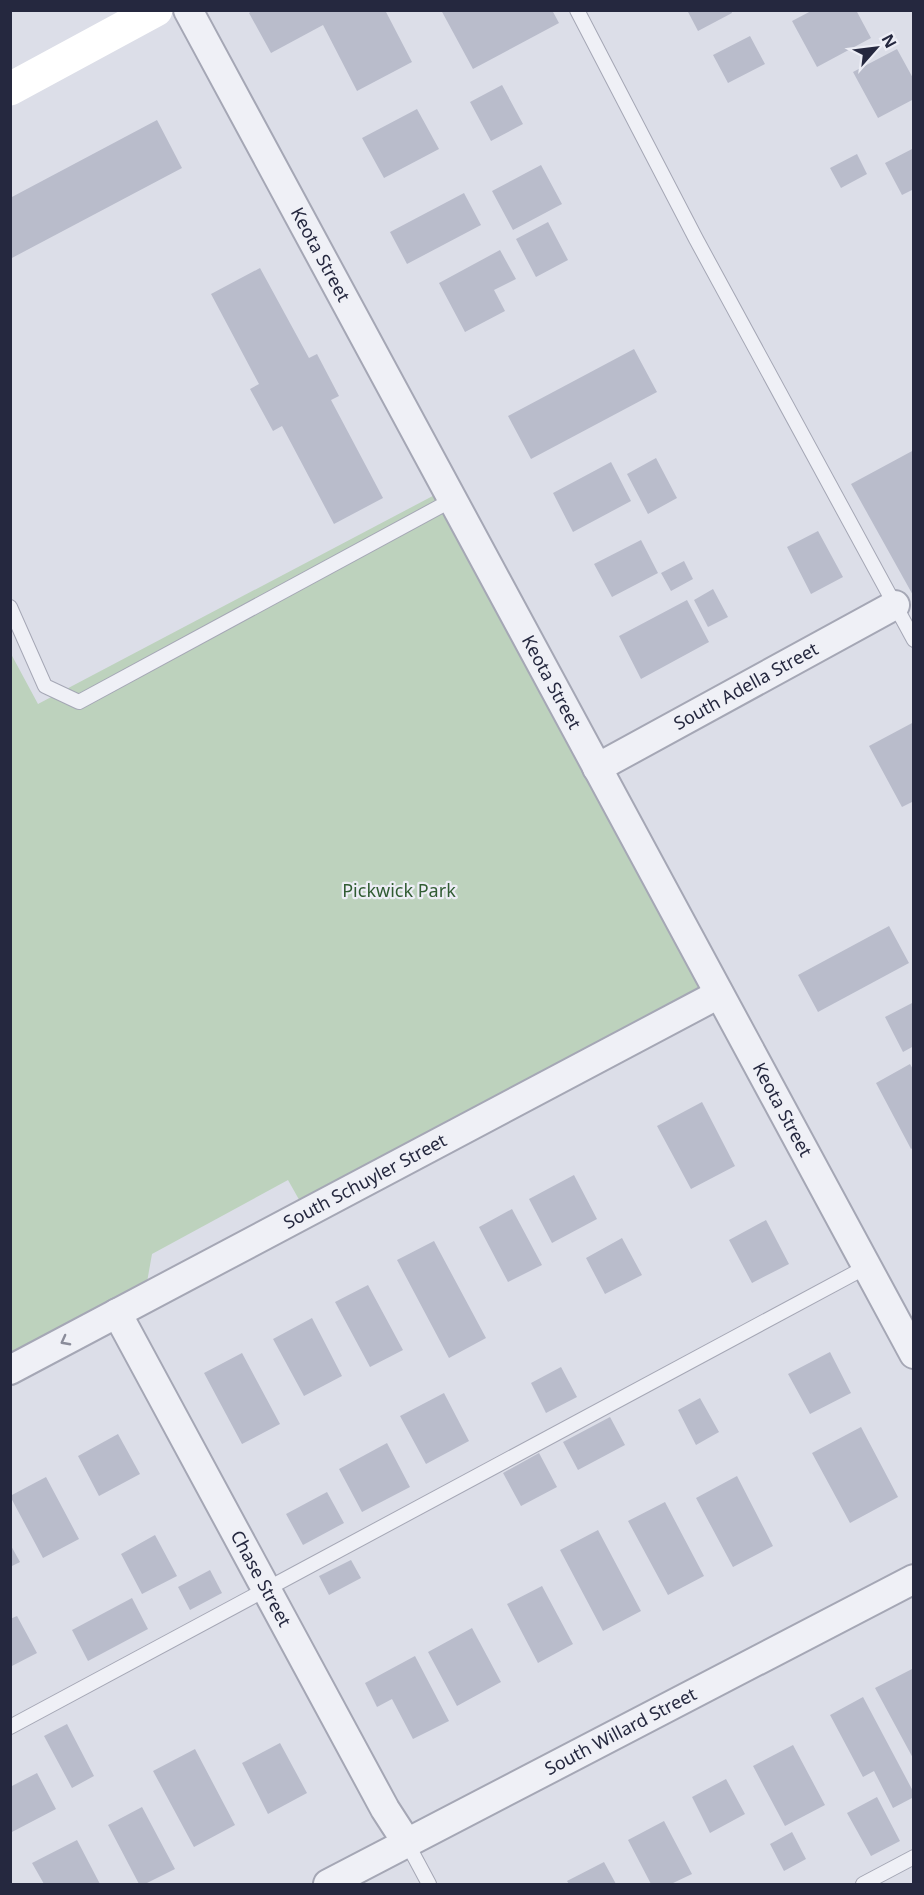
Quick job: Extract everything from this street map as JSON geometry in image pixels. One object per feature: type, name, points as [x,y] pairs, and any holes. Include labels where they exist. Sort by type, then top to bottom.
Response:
[{"type":"main road","points":[[10,89],[156,10]]},
{"type":"street","name":"Keota Street","points":[[188,10],[914,1354]]},
{"type":"street","name":"South Adella Street","points":[[597,768],[894,605]]},
{"type":"street","name":"South Schuyler Street","points":[[10,1370],[719,994]]},
{"type":"street","name":"Chase Street","points":[[117,1313],[385,1809],[407,1843]]},
{"type":"street","name":"South Willard Street","points":[[327,1884],[914,1578]]},
{"type":"lane","points":[[577,10],[696,239],[914,640]]},
{"type":"lane","points":[[10,607],[45,686],[79,702],[452,500]]},
{"type":"lane","points":[[10,1727],[867,1267]]},
{"type":"lane","points":[[407,1843],[429,1884]]},
{"type":"lane","points":[[863,1884],[914,1857]]},
{"type":"green space","name":"Pickwick Park","points":[[446,489],[719,994],[306,1212],[288,1180],[152,1254],[144,1299],[11,1370],[10,652],[38,704]]},
{"type":"building","points":[[253,10],[385,10],[412,62],[357,91],[323,25],[271,53],[249,13]]},
{"type":"building","points":[[441,10],[552,10],[559,23],[473,69]]},
{"type":"building","points":[[687,10],[731,10],[732,13],[698,31]]},
{"type":"building","points":[[813,10],[856,10],[871,38],[817,67],[792,21]]},
{"type":"building","points":[[750,36],[765,64],[728,83],[713,55]]},
{"type":"building","points":[[897,49],[914,80],[914,99],[878,118],[853,72]]},
{"type":"building","points":[[502,85],[523,124],[491,141],[470,102]]},
{"type":"building","points":[[417,109],[439,149],[384,178],[362,138]]},
{"type":"building","points":[[157,120],[182,168],[10,259],[10,198]]},
{"type":"building","points":[[914,148],[914,189],[902,195],[885,163]]},
{"type":"building","points":[[857,154],[867,174],[841,188],[830,168]]},
{"type":"building","points":[[541,165],[562,204],[513,230],[492,191]]},
{"type":"building","points":[[464,193],[481,225],[407,264],[390,232]]},
{"type":"building","points":[[548,222],[568,260],[536,277],[516,239]]},
{"type":"building","points":[[500,250],[516,279],[494,290],[505,311],[465,332],[439,283]]},
{"type":"building","points":[[260,268],[309,358],[317,354],[339,396],[331,400],[383,498],[334,524],[282,426],[273,431],[250,389],[259,384],[211,294]]},
{"type":"building","points":[[634,349],[657,392],[531,459],[508,416]]},
{"type":"building","points":[[914,450],[914,597],[851,484]]},
{"type":"building","points":[[656,458],[677,498],[648,514],[627,474]]},
{"type":"building","points":[[611,462],[631,501],[573,532],[553,493]]},
{"type":"building","points":[[818,531],[843,577],[811,594],[787,547]]},
{"type":"building","points":[[641,540],[658,573],[612,597],[594,564]]},
{"type":"building","points":[[684,561],[693,579],[671,591],[661,573]]},
{"type":"building","points":[[713,589],[728,617],[708,627],[694,600]]},
{"type":"building","points":[[687,600],[709,642],[641,679],[619,636]]},
{"type":"building","points":[[914,722],[914,801],[902,807],[869,746]]},
{"type":"building","points":[[889,926],[909,963],[818,1012],[798,975]]},
{"type":"building","points":[[914,1002],[914,1046],[903,1052],[885,1017]]},
{"type":"building","points":[[910,1064],[914,1071],[914,1147],[911,1149],[876,1083]]},
{"type":"building","points":[[702,1102],[735,1166],[691,1189],[657,1126]]},
{"type":"building","points":[[574,1175],[597,1219],[552,1243],[529,1199]]},
{"type":"building","points":[[512,1209],[542,1265],[508,1282],[479,1227]]},
{"type":"building","points":[[766,1220],[789,1264],[752,1283],[729,1240]]},
{"type":"building","points":[[622,1238],[642,1275],[605,1294],[586,1258]]},
{"type":"building","points":[[434,1241],[486,1338],[449,1358],[397,1260]]},
{"type":"building","points":[[368,1285],[403,1350],[370,1367],[335,1302]]},
{"type":"building","points":[[312,1318],[342,1376],[304,1396],[273,1339]]},
{"type":"building","points":[[830,1352],[851,1393],[810,1414],[788,1374]]},
{"type":"building","points":[[242,1353],[280,1424],[242,1444],[204,1373]]},
{"type":"building","points":[[561,1367],[577,1397],[546,1413],[531,1383]]},
{"type":"building","points":[[444,1393],[469,1441],[426,1464],[400,1416]]},
{"type":"building","points":[[700,1398],[719,1432],[696,1445],[678,1410]]},
{"type":"building","points":[[610,1417],[625,1445],[578,1470],[563,1442]]},
{"type":"building","points":[[861,1427],[898,1497],[850,1523],[812,1453]]},
{"type":"building","points":[[118,1434],[140,1474],[99,1496],[78,1456]]},
{"type":"building","points":[[387,1443],[410,1487],[362,1512],[339,1469]]},
{"type":"building","points":[[539,1453],[557,1487],[521,1506],[503,1473]]},
{"type":"building","points":[[737,1476],[773,1546],[733,1567],[696,1498]]},
{"type":"building","points":[[46,1477],[79,1539],[43,1558],[10,1496]]},
{"type":"building","points":[[327,1492],[344,1523],[303,1545],[286,1514]]},
{"type":"building","points":[[665,1502],[704,1576],[668,1595],[628,1521]]},
{"type":"building","points":[[598,1530],[641,1611],[603,1631],[560,1550]]},
{"type":"building","points":[[155,1535],[177,1576],[142,1594],[121,1554]]},
{"type":"building","points":[[10,1544],[20,1562],[10,1567]]},
{"type":"building","points":[[351,1560],[361,1578],[329,1595],[319,1576]]},
{"type":"building","points":[[210,1570],[222,1593],[190,1610],[178,1587]]},
{"type":"building","points":[[542,1586],[573,1644],[538,1663],[507,1604]]},
{"type":"building","points":[[132,1598],[148,1629],[88,1661],[72,1630]]},
{"type":"building","points":[[17,1616],[37,1653],[10,1667],[10,1619]]},
{"type":"building","points":[[472,1628],[501,1682],[457,1706],[428,1652]]},
{"type":"building","points":[[415,1656],[449,1721],[413,1739],[392,1699],[377,1707],[365,1683]]},
{"type":"building","points":[[914,1668],[914,1760],[875,1688]]},
{"type":"building","points":[[863,1697],[914,1793],[914,1797],[893,1808],[874,1771],[863,1777],[830,1715]]},
{"type":"building","points":[[67,1724],[94,1776],[72,1788],[44,1736]]},
{"type":"building","points":[[280,1743],[307,1793],[268,1814],[242,1763]]},
{"type":"building","points":[[793,1745],[825,1805],[785,1826],[753,1766]]},
{"type":"building","points":[[195,1749],[235,1825],[194,1847],[153,1771]]},
{"type":"building","points":[[37,1773],[56,1809],[10,1833],[10,1787]]},
{"type":"building","points":[[726,1779],[745,1814],[710,1833],[692,1797]]},
{"type":"building","points":[[877,1797],[900,1841],[871,1856],[847,1813]]},
{"type":"building","points":[[142,1807],[175,1869],[145,1884],[139,1884],[108,1825]]},
{"type":"building","points":[[664,1821],[692,1874],[671,1884],[651,1884],[628,1840]]},
{"type":"building","points":[[792,1832],[806,1859],[784,1871],[770,1844]]},
{"type":"building","points":[[77,1840],[100,1884],[44,1884],[32,1863]]},
{"type":"building","points":[[604,1862],[616,1884],[569,1884],[567,1881]]}]
